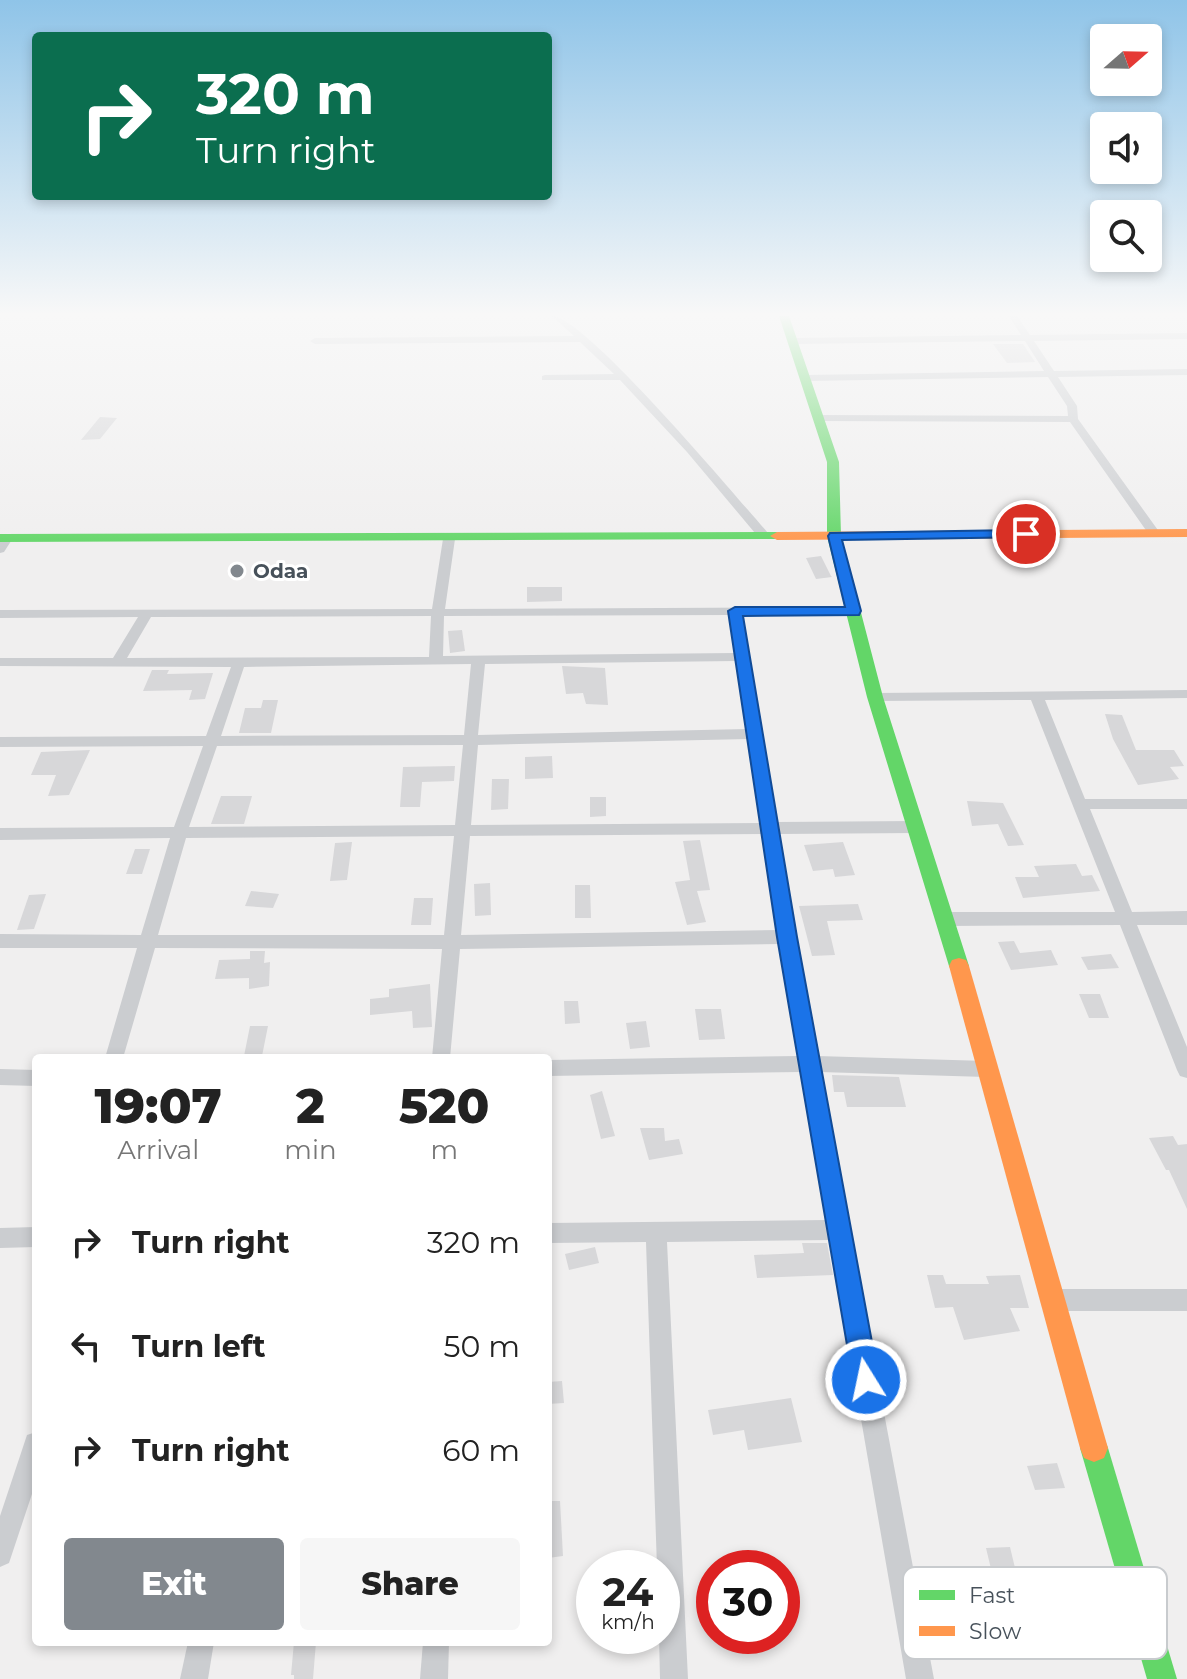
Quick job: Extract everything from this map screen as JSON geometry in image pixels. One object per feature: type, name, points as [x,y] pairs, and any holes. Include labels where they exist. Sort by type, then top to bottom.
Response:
[{"type":"street","points":[[636,394],[688,446],[764,536]]},
{"type":"street","points":[[811,394],[833,462],[834,536],[875,697],[946,919],[1051,1300],[1129,1567]]},
{"type":"street","points":[[1064,394],[1072,406],[1073,419],[1154,533]]},
{"type":"street","points":[[819,418],[1073,419]]},
{"type":"street","points":[[2,542],[1187,533]]},
{"type":"street","points":[[436,661],[438,612],[449,539]]},
{"type":"street","points":[[735,611],[787,937],[903,1585]]},
{"type":"street","points":[[0,614],[854,611]]},
{"type":"street","points":[[118,662],[146,614]]},
{"type":"street","points":[[0,662],[239,663],[742,657]]},
{"type":"street","points":[[441,1054],[478,661]]},
{"type":"street","points":[[115,1054],[179,834],[239,663]]},
{"type":"street","points":[[875,697],[1187,694]]},
{"type":"street","points":[[1036,695],[1187,1070]]},
{"type":"street","points":[[0,742],[471,740],[756,734]]},
{"type":"street","points":[[1078,804],[1187,804]]},
{"type":"street","points":[[0,834],[916,827]]},
{"type":"street","points":[[946,919],[1187,918]]},
{"type":"street","points":[[0,941],[452,942],[787,937]]},
{"type":"street","points":[[552,1068],[809,1064],[986,1069]]},
{"type":"street","points":[[0,1077],[32,1078]]},
{"type":"street","points":[[552,1233],[839,1230]]},
{"type":"street","points":[[656,1232],[674,1679]]},
{"type":"street","points":[[0,1238],[32,1237]]},
{"type":"street","points":[[1051,1300],[1187,1300]]},
{"type":"street","points":[[0,1554],[32,1456]]},
{"type":"street","points":[[194,1679],[200,1646]]},
{"type":"street","points":[[434,1679],[436,1646]]},
{"type":"street","points":[[916,1659],[920,1679]]},
{"type":"street","points":[[1156,1659],[1162,1679]]},
{"type":"building","points":[[100,417],[117,418],[100,439],[81,440]]},
{"type":"building","points":[[821,556],[832,577],[816,579],[806,558]]},
{"type":"building","points":[[527,587],[562,587],[562,601],[527,602]]},
{"type":"building","points":[[462,630],[465,651],[450,653],[448,631]]},
{"type":"building","points":[[562,666],[605,668],[608,705],[586,704],[583,693],[566,694]]},
{"type":"building","points":[[152,670],[169,670],[167,674],[213,673],[205,699],[189,700],[192,690],[143,691]]},
{"type":"building","points":[[263,700],[278,700],[271,733],[239,733],[245,708],[261,708]]},
{"type":"building","points":[[1105,714],[1122,715],[1136,750],[1174,750],[1184,766],[1170,767],[1179,779],[1138,785],[1113,739]]},
{"type":"building","points":[[90,750],[69,795],[48,796],[56,775],[31,775],[41,752]]},
{"type":"building","points":[[552,756],[553,778],[525,779],[525,757]]},
{"type":"building","points":[[455,766],[454,781],[422,782],[420,807],[400,807],[403,767]]},
{"type":"building","points":[[492,779],[509,779],[508,809],[491,810]]},
{"type":"building","points":[[221,796],[252,796],[244,824],[211,824]]},
{"type":"building","points":[[590,797],[606,797],[606,816],[590,817]]},
{"type":"building","points":[[967,801],[1003,803],[1024,845],[1008,846],[998,824],[972,826]]},
{"type":"building","points":[[700,840],[710,890],[697,891],[706,922],[687,925],[675,882],[690,880],[683,841]]},
{"type":"building","points":[[352,842],[347,880],[330,881],[335,843]]},
{"type":"building","points":[[843,842],[855,875],[835,877],[833,869],[813,871],[804,845]]},
{"type":"building","points":[[135,849],[150,849],[142,874],[126,874]]},
{"type":"building","points":[[1076,864],[1082,876],[1092,875],[1100,891],[1023,898],[1015,877],[1039,877],[1034,866]]},
{"type":"building","points":[[490,883],[491,915],[475,916],[474,884]]},
{"type":"building","points":[[575,885],[590,885],[591,918],[575,918]]},
{"type":"building","points":[[251,891],[279,894],[273,908],[245,906]]},
{"type":"building","points":[[46,894],[34,929],[17,930],[29,895]]},
{"type":"building","points":[[414,898],[433,898],[431,925],[411,925]]},
{"type":"building","points":[[858,904],[863,920],[827,921],[835,955],[812,956],[799,906]]},
{"type":"building","points":[[1014,941],[1020,953],[1051,950],[1058,965],[1011,970],[998,942]]},
{"type":"building","points":[[250,951],[265,951],[264,963],[270,962],[269,986],[249,989],[249,978],[215,979],[219,960],[250,959]]},
{"type":"building","points":[[1111,954],[1119,968],[1088,970],[1081,957]]},
{"type":"building","points":[[430,984],[432,1027],[413,1028],[412,1011],[370,1015],[370,999],[389,997],[389,989]]},
{"type":"building","points":[[1079,994],[1100,994],[1109,1018],[1089,1018]]},
{"type":"building","points":[[564,1001],[578,1001],[580,1023],[565,1024]]},
{"type":"building","points":[[695,1009],[721,1009],[725,1039],[699,1040]]},
{"type":"building","points":[[646,1021],[650,1047],[630,1049],[626,1023]]},
{"type":"building","points":[[250,1026],[268,1026],[262,1054],[244,1054]]},
{"type":"building","points":[[832,1075],[899,1077],[906,1107],[847,1107],[844,1092],[834,1092]]},
{"type":"building","points":[[602,1091],[615,1136],[601,1139],[590,1095]]},
{"type":"building","points":[[640,1128],[664,1128],[665,1141],[679,1139],[683,1154],[649,1160]]},
{"type":"building","points":[[1173,1136],[1178,1145],[1187,1144],[1187,1209],[1169,1170],[1166,1170],[1149,1138]]},
{"type":"building","points":[[802,1243],[827,1243],[833,1275],[757,1278],[754,1255],[804,1253]]},
{"type":"building","points":[[595,1247],[599,1263],[569,1270],[565,1254]]},
{"type":"building","points":[[927,1275],[943,1275],[946,1284],[989,1284],[986,1276],[1020,1275],[1029,1308],[1010,1308],[1020,1331],[964,1340],[953,1307],[935,1308]]},
{"type":"building","points":[[562,1381],[564,1403],[552,1404],[552,1382]]},
{"type":"building","points":[[791,1398],[802,1442],[748,1450],[744,1430],[713,1435],[708,1410]]},
{"type":"building","points":[[1057,1463],[1065,1488],[1035,1490],[1027,1466]]},
{"type":"building","points":[[552,1501],[560,1501],[563,1556],[552,1557]]},
{"type":"building","points":[[1010,1547],[1015,1567],[991,1567],[986,1548]]},
{"type":"building","points":[[294,1646],[316,1646],[313,1679],[294,1679],[291,1675]]},
{"type":"traffic: fast","points":[[810,394],[833,462],[834,536],[875,697],[959,966]]},
{"type":"traffic: fast","points":[[0,538],[777,536]]},
{"type":"traffic: fast","points":[[1094,1448],[1129,1567]]},
{"type":"traffic: fast","points":[[1156,1659],[1162,1679]]},
{"type":"traffic: slow","points":[[777,536],[1187,533]]},
{"type":"traffic: slow","points":[[959,966],[1094,1448]]},
{"type":"place","name":"Odaa","points":[[237,571]]},
{"type":"route","points":[[866,1380],[787,937],[735,611],[854,611],[834,536],[1026,534]]}]
